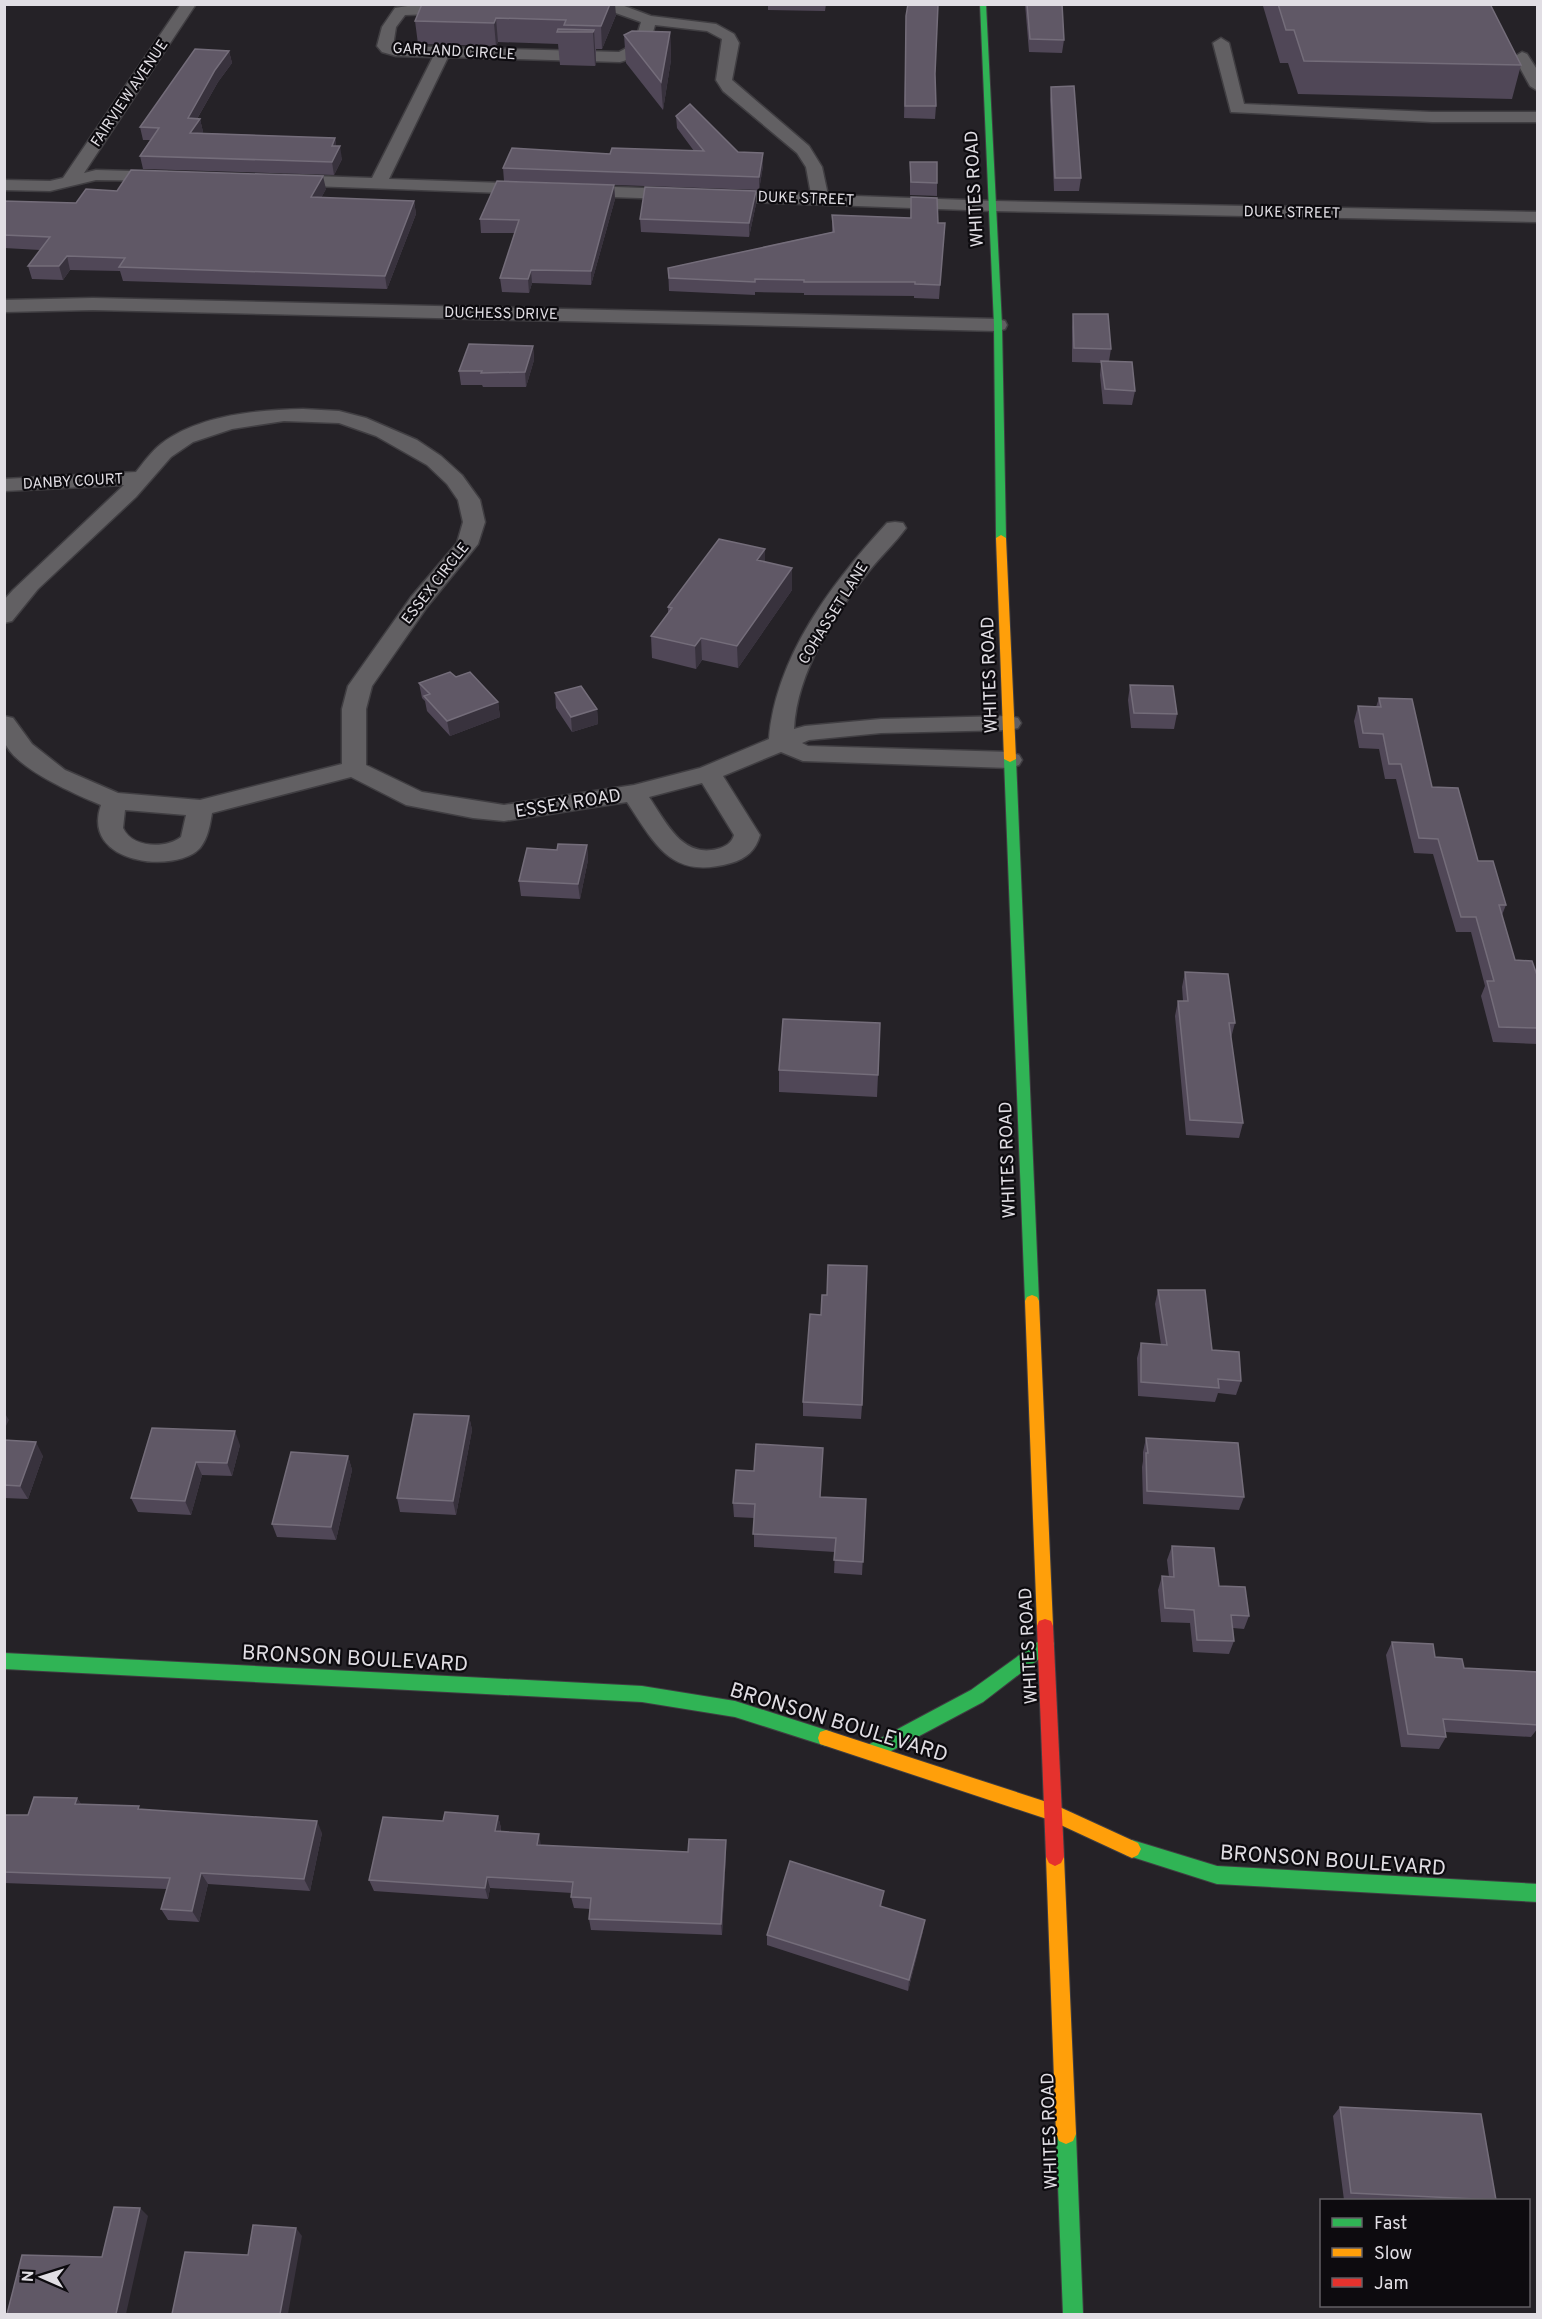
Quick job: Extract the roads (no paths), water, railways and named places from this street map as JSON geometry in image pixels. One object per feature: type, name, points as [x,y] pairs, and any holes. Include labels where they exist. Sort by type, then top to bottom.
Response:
[{"type":"street","name":"FAIRVIEW AVENUE","points":[[69,182],[189,4]]},
{"type":"street","name":"WHITES ROAD","points":[[982,4],[994,206],[1001,531],[1073,2314]]},
{"type":"street","points":[[562,8],[615,8],[649,20],[711,27],[729,37],[732,43],[724,80],[729,88],[803,150],[814,167],[820,198]]},
{"type":"street","name":"GARLAND CIRCLE","points":[[474,9],[414,9],[398,13],[384,46],[387,49],[442,53],[620,57],[634,52],[640,46],[646,36],[649,20]]},
{"type":"street","points":[[1221,43],[1237,109],[1432,117],[1538,117]]},
{"type":"street","points":[[378,183],[442,53]]},
{"type":"street","points":[[1522,57],[1538,86]]},
{"type":"street","points":[[4,184],[50,186],[96,175],[178,178]]},
{"type":"street","name":"DUKE STREET","points":[[272,180],[994,206],[1538,217]]},
{"type":"street","name":"DUCHESS DRIVE","points":[[4,306],[117,305],[998,325]]},
{"type":"street","name":"ESSEX CIRCLE","points":[[4,616],[32,584],[142,478],[160,456],[174,445],[194,435],[244,420],[286,416],[338,417],[375,427],[415,447],[451,475],[475,513],[473,534],[419,602],[360,686],[354,709],[354,769]]},
{"type":"street","name":"DANBY COURT","points":[[4,485],[142,478]]},
{"type":"street","name":"COHASSET LANE","points":[[781,742],[783,714],[804,657],[849,581],[870,554],[895,528]]},
{"type":"street","points":[[4,723],[23,749],[56,775],[81,788],[115,801],[200,808],[354,769]]},
{"type":"street","name":"ESSEX ROAD","points":[[354,769],[415,799],[473,810],[504,813],[634,793],[709,774],[804,732],[881,726],[1009,723]]},
{"type":"street","points":[[781,742],[803,753],[1010,760]]},
{"type":"street","points":[[634,793],[677,852],[691,860],[717,859],[741,848],[747,841],[747,835],[709,774]]},
{"type":"street","points":[[115,801],[110,828],[114,838],[135,851],[152,853],[172,851],[189,844],[196,829],[200,808]]},
{"type":"street","points":[[872,1752],[976,1696],[1046,1644]]},
{"type":"street","name":"BRONSON BOULEVARD","points":[[4,1661],[642,1694],[735,1709],[872,1752],[1053,1812],[1118,1844],[1216,1875],[1538,1893]]}]
